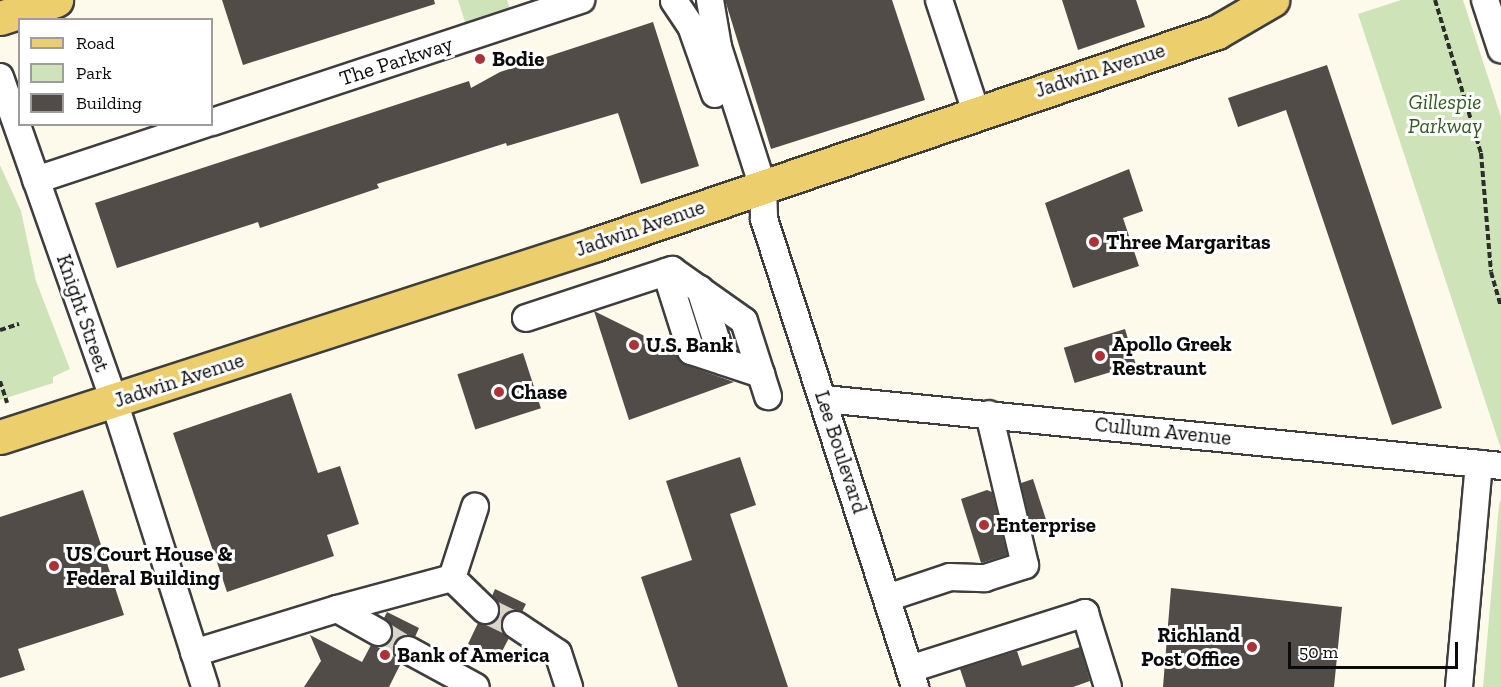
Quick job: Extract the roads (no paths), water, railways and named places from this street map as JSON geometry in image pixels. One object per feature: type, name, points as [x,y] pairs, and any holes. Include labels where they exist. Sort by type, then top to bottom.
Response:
[{"type":"main road","points":[[0,18],[56,0]]},
{"type":"main road","name":"Jadwin Avenue","points":[[0,437],[758,199],[976,112],[1217,32],[1272,0]]},
{"type":"street","name":"The Parkway","points":[[213,122],[581,0]]},
{"type":"street","name":"Lee Boulevard","points":[[681,0],[758,199],[913,678]]},
{"type":"street","name":"Lee Boulevard","points":[[710,0],[718,47],[758,199]]},
{"type":"street","points":[[939,0],[976,112]]},
{"type":"street","points":[[1485,0],[1501,49]]},
{"type":"street","name":"Knight Street","points":[[0,77],[114,401],[205,687]]},
{"type":"street","points":[[36,180],[199,126]]},
{"type":"street","points":[[683,280],[691,351],[740,371]]},
{"type":"street","points":[[683,280],[740,371]]},
{"type":"street","points":[[526,318],[683,280],[744,321],[740,371]]},
{"type":"street","name":"Cullum Avenue","points":[[824,399],[1490,465]]},
{"type":"street","points":[[887,598],[950,577],[986,578],[1025,565],[989,414]]},
{"type":"street","points":[[1459,687],[1490,465]]},
{"type":"street","points":[[452,579],[475,507]]},
{"type":"street","points":[[194,653],[337,609],[452,579]]},
{"type":"street","points":[[452,579],[485,610]]},
{"type":"street","points":[[337,609],[378,632]]},
{"type":"street","points":[[913,678],[1085,613],[1108,687]]},
{"type":"street","points":[[516,625],[558,653],[569,687]]},
{"type":"street","points":[[408,650],[476,687]]},
{"type":"tunnel","points":[[485,610],[516,625]]},
{"type":"tunnel","points":[[378,632],[408,650]]},
{"type":"place","name":"Bodie","points":[[480,59]]},
{"type":"place","name":"Three Margaritas","points":[[1094,242]]},
{"type":"place","name":"U.S. Bank","points":[[634,345]]},
{"type":"place","name":"Apollo Greek Restraunt","points":[[1100,356]]},
{"type":"place","name":"Chase","points":[[499,392]]},
{"type":"place","name":"Enterprise","points":[[984,525]]},
{"type":"place","name":"US Court House & Federal Building","points":[[54,566]]},
{"type":"place","name":"Richland Post Office","points":[[1252,647]]},
{"type":"place","name":"Bank of America","points":[[385,655]]},
{"type":"park label","name":"Gillespie Parkway","points":[[1445,114]]}]
